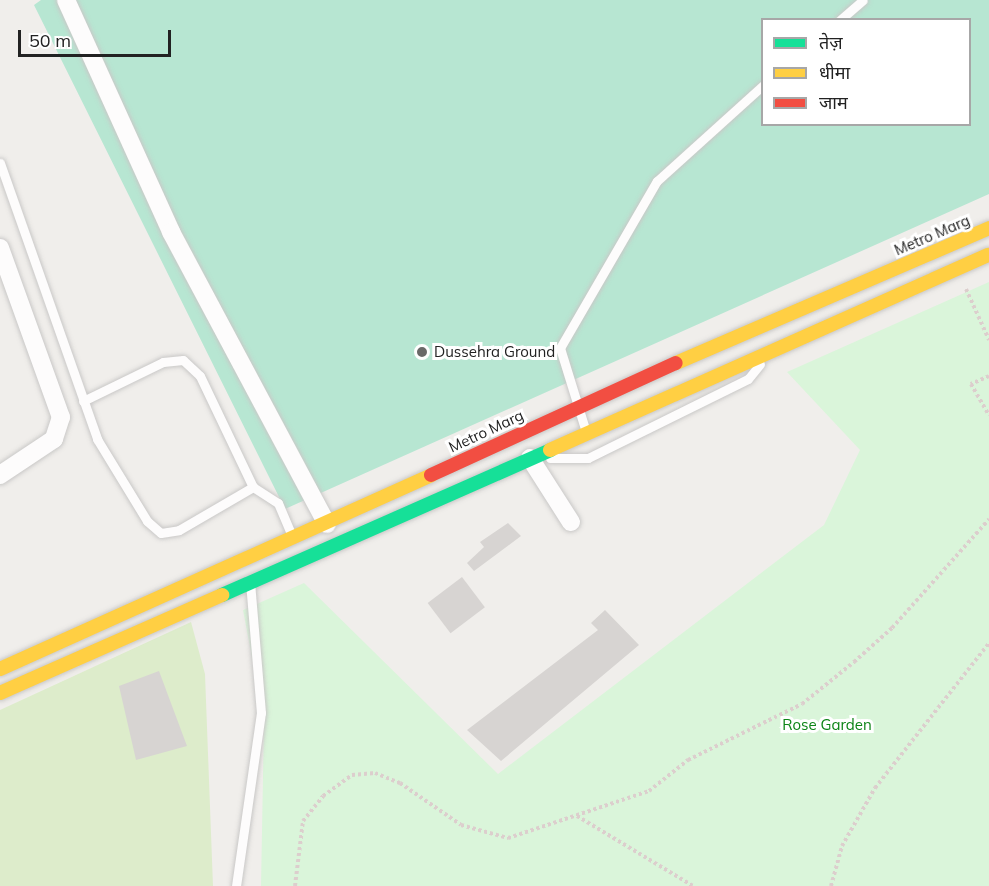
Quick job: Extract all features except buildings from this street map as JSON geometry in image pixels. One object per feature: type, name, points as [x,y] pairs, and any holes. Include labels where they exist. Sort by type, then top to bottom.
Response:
[{"type":"street","points":[[66,0],[171,232],[327,524]]},
{"type":"street","name":"Metro Marg","points":[[0,669],[327,524],[575,407],[989,228]]},
{"type":"street","points":[[0,248],[62,417],[54,439],[0,475]]},
{"type":"street","points":[[0,693],[989,255]]},
{"type":"street","points":[[530,458],[571,522]]},
{"type":"lane","points":[[842,18],[863,0]]},
{"type":"lane","points":[[586,434],[575,407],[560,348],[657,181],[761,87]]},
{"type":"lane","points":[[0,163],[83,401],[126,487],[160,533],[179,530],[253,487]]},
{"type":"lane","points":[[530,458],[588,458],[748,380],[770,352]]},
{"type":"lane","points":[[83,401],[164,362],[183,360],[200,376],[253,487],[278,503],[294,539]]},
{"type":"lane","points":[[236,886],[261,713],[250,583],[241,562]]},
{"type":"path","points":[[957,269],[989,340]]},
{"type":"path","points":[[989,376],[971,384],[989,415]]},
{"type":"path","points":[[295,886],[303,821],[323,796],[352,775],[375,773],[400,783],[461,825],[485,834],[508,838],[649,791],[688,760],[802,704],[892,628],[989,519]]},
{"type":"path","points":[[831,886],[842,846],[875,788],[989,643]]},
{"type":"path","points":[[576,815],[693,886]]},
{"type":"green space","name":"Dussehra Ground","points":[[41,0],[989,0],[989,194],[285,509],[34,5]]},
{"type":"green space","name":"Rose Garden","points":[[989,282],[989,886],[261,886],[264,721],[243,610],[304,583],[498,774],[824,525],[860,450],[787,372]]},
{"type":"green space","points":[[191,622],[205,674],[213,886],[0,886],[0,710]]},
{"type":"traffic: fast","points":[[222,595],[550,450]]},
{"type":"traffic: slow","points":[[676,363],[989,228]]},
{"type":"traffic: slow","points":[[550,450],[989,255]]},
{"type":"traffic: slow","points":[[0,669],[431,475]]},
{"type":"traffic: slow","points":[[0,693],[222,595]]},
{"type":"traffic: jam","points":[[431,475],[676,363]]},
{"type":"place","name":"Dussehra Ground","points":[[422,352]]}]
